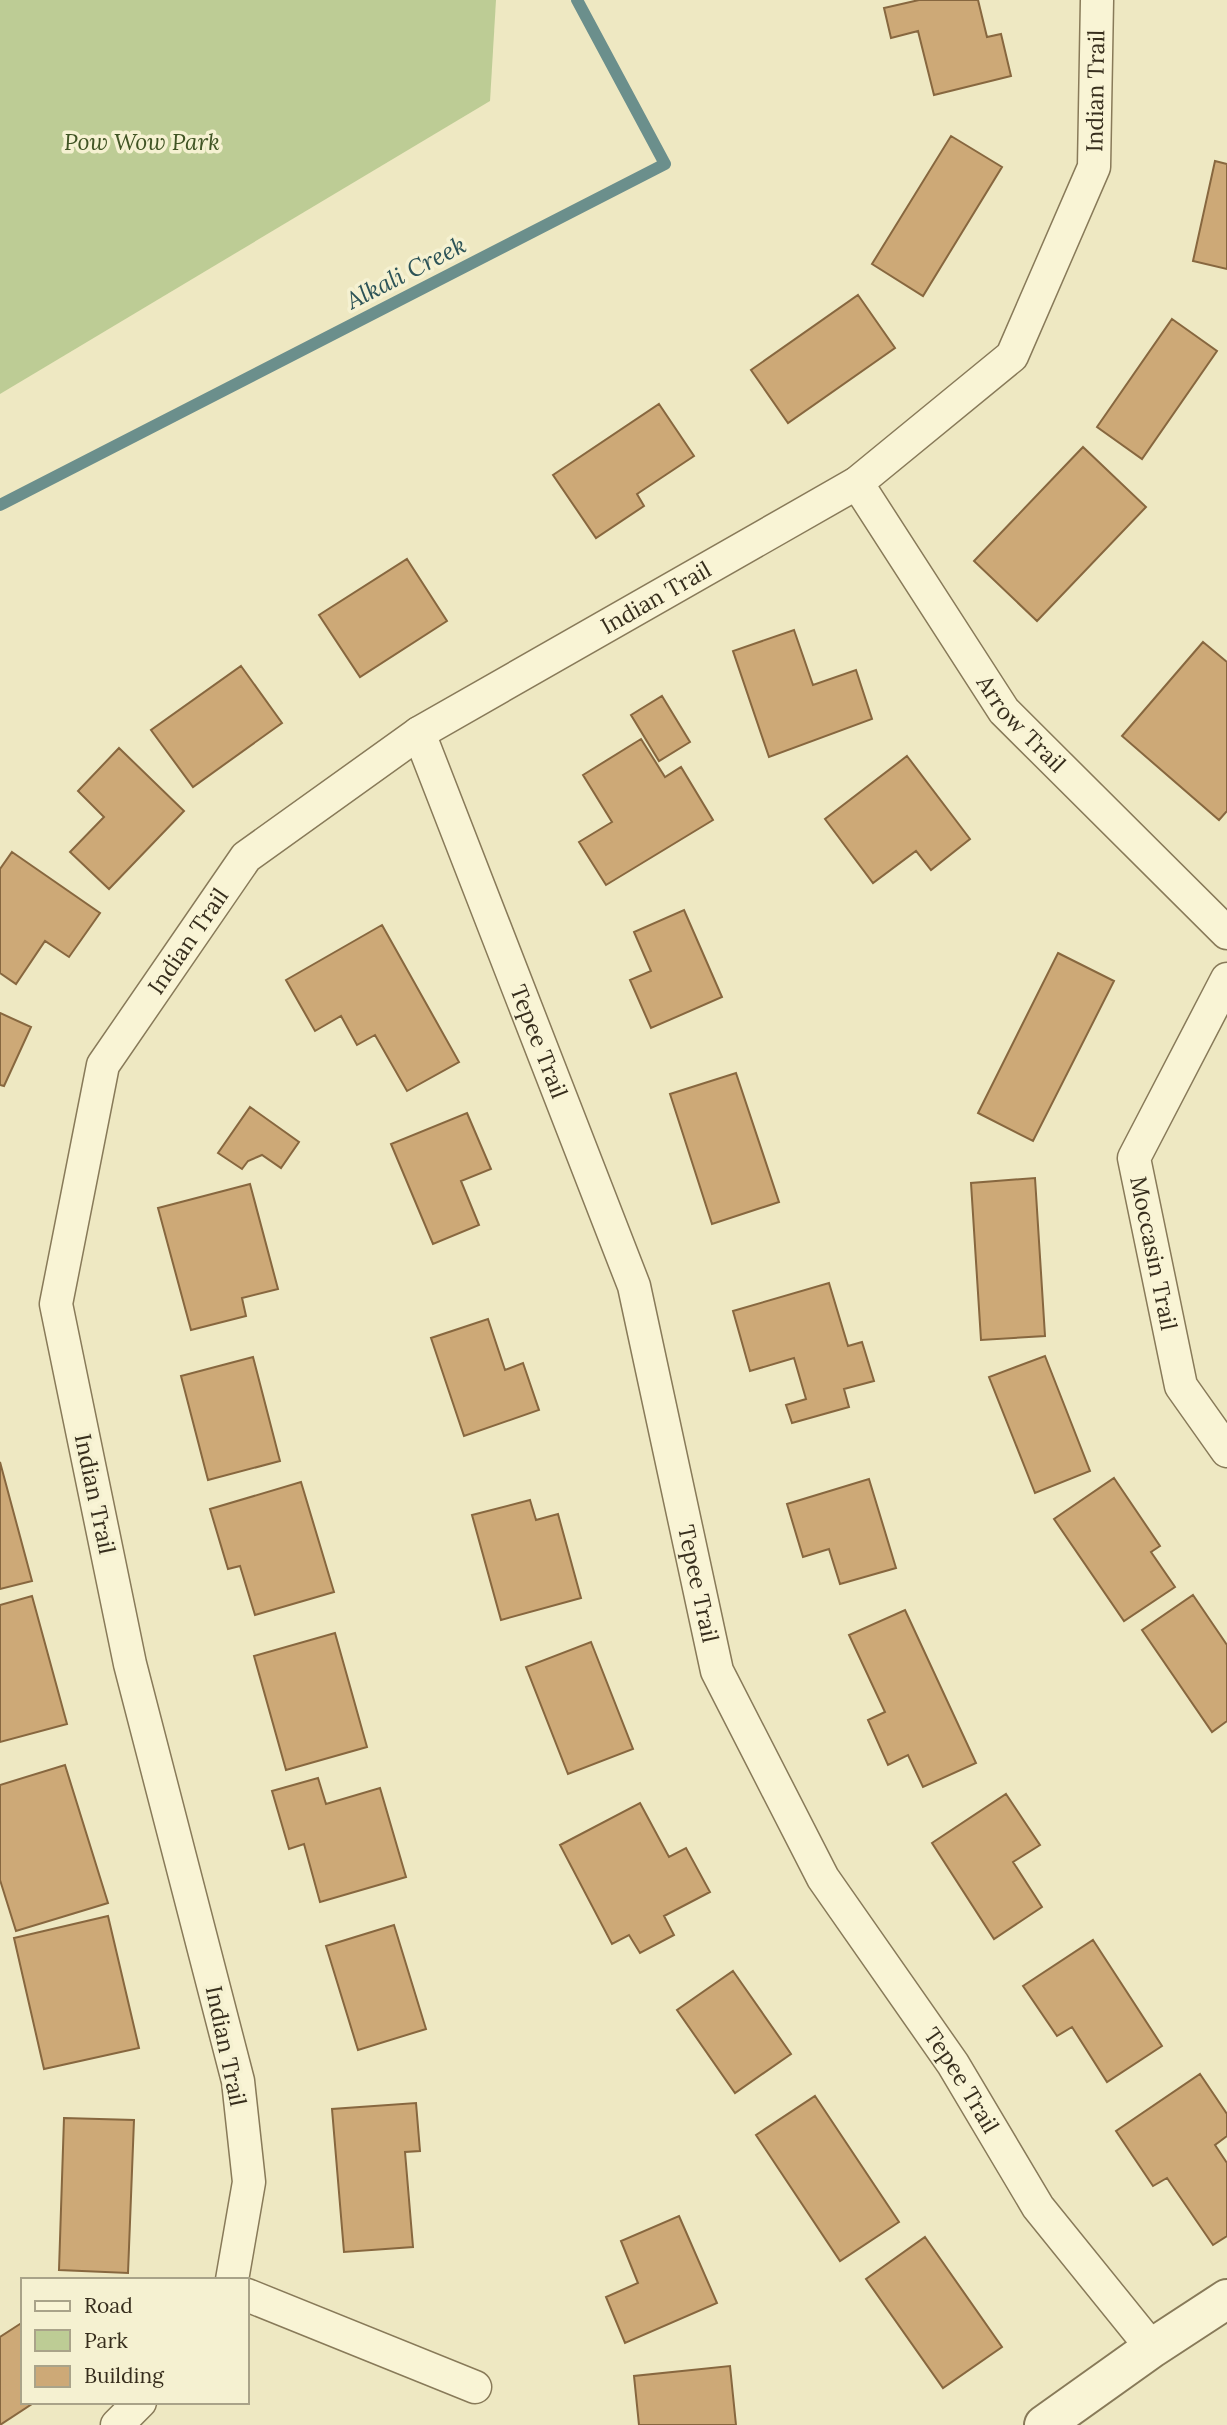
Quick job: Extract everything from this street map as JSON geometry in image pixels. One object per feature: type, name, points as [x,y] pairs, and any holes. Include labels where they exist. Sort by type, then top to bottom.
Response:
[{"type":"street","name":"Indian Trail","points":[[232,2278],[249,2182],[238,2081],[130,1664],[56,1304],[103,1065],[246,858],[419,733],[857,483],[1012,356],[1094,167],[1097,0]]},
{"type":"street","name":"Arrow Trail","points":[[857,483],[1004,711],[1227,933]]},
{"type":"street","name":"Tepee Trail","points":[[419,733],[634,1286],[717,1671],[823,1878],[953,2064],[1038,2207],[1152,2348]]},
{"type":"street","name":"Moccasin Trail","points":[[1227,979],[1134,1158],[1181,1386],[1227,1451]]},
{"type":"street","points":[[248,2295],[475,2387]]},
{"type":"street","points":[[1044,2425],[1152,2348],[1227,2299]]},
{"type":"street","points":[[117,2425],[138,2404]]},
{"type":"green space","name":"Pow Wow Park","points":[[0,0],[496,0],[490,101],[0,394]]},
{"type":"building","points":[[919,0],[978,0],[987,37],[1001,34],[1011,76],[934,95],[918,31],[891,38],[884,8]]},
{"type":"building","points":[[951,136],[1002,167],[923,296],[872,264]]},
{"type":"building","points":[[1215,161],[1227,164],[1227,269],[1193,261]]},
{"type":"building","points":[[858,295],[895,348],[788,423],[751,370]]},
{"type":"building","points":[[1172,319],[1217,351],[1142,459],[1097,427]]},
{"type":"building","points":[[659,404],[694,456],[637,494],[644,506],[596,538],[553,475]]},
{"type":"building","points":[[1083,447],[1146,507],[1037,621],[974,561]]},
{"type":"building","points":[[407,559],[447,621],[360,677],[319,615]]},
{"type":"building","points":[[794,630],[813,685],[856,670],[872,719],[769,757],[733,651]]},
{"type":"building","points":[[1203,642],[1227,662],[1227,811],[1219,820],[1122,736]]},
{"type":"building","points":[[241,666],[282,723],[193,787],[151,730]]},
{"type":"building","points":[[662,696],[690,742],[659,761],[631,715]]},
{"type":"building","points":[[641,739],[665,777],[681,767],[713,820],[606,885],[579,842],[612,822],[583,775]]},
{"type":"building","points":[[119,748],[184,811],[109,889],[70,852],[104,817],[78,791]]},
{"type":"building","points":[[907,756],[970,839],[931,870],[916,851],[873,883],[825,819]]},
{"type":"building","points":[[12,852],[100,913],[69,957],[45,941],[16,984],[0,973],[0,869]]},
{"type":"building","points":[[684,910],[722,997],[651,1028],[630,980],[651,971],[634,932]]},
{"type":"building","points":[[382,925],[459,1062],[407,1091],[375,1035],[357,1045],[341,1016],[315,1031],[286,980]]},
{"type":"building","points":[[1058,953],[1114,981],[1033,1141],[978,1113]]},
{"type":"building","points":[[0,1013],[31,1027],[4,1086],[0,1085]]},
{"type":"building","points":[[736,1073],[779,1202],[712,1224],[670,1094]]},
{"type":"building","points":[[250,1107],[299,1142],[281,1168],[262,1155],[248,1161],[242,1169],[218,1153]]},
{"type":"building","points":[[467,1113],[491,1169],[461,1181],[479,1225],[433,1244],[391,1144]]},
{"type":"building","points":[[1035,1178],[1045,1336],[981,1340],[971,1183]]},
{"type":"building","points":[[250,1184],[278,1289],[242,1298],[246,1316],[191,1330],[158,1208]]},
{"type":"building","points":[[829,1283],[848,1346],[862,1342],[874,1381],[844,1389],[849,1407],[792,1423],[786,1405],[806,1399],[794,1358],[750,1371],[733,1311]]},
{"type":"building","points":[[488,1319],[505,1370],[523,1363],[539,1410],[464,1436],[431,1338]]},
{"type":"building","points":[[1045,1356],[1090,1471],[1035,1493],[989,1377]]},
{"type":"building","points":[[253,1357],[280,1461],[208,1480],[181,1376]]},
{"type":"building","points":[[0,1462],[32,1581],[0,1589]]},
{"type":"building","points":[[1114,1478],[1160,1546],[1151,1552],[1175,1587],[1124,1621],[1054,1519]]},
{"type":"building","points":[[869,1479],[896,1568],[840,1584],[829,1549],[803,1557],[787,1504]]},
{"type":"building","points":[[301,1482],[334,1592],[255,1615],[240,1566],[228,1569],[210,1509]]},
{"type":"building","points":[[530,1500],[536,1520],[558,1514],[581,1598],[501,1620],[472,1515]]},
{"type":"building","points":[[1193,1595],[1227,1645],[1227,1721],[1212,1732],[1142,1630]]},
{"type":"building","points":[[32,1596],[67,1724],[0,1742],[0,1605]]},
{"type":"building","points":[[905,1610],[976,1763],[923,1787],[908,1755],[888,1765],[868,1720],[885,1712],[849,1635]]},
{"type":"building","points":[[335,1633],[367,1747],[286,1770],[254,1656]]},
{"type":"building","points":[[591,1642],[633,1749],[568,1774],[526,1667]]},
{"type":"building","points":[[65,1765],[108,1903],[16,1931],[0,1880],[0,1785]]},
{"type":"building","points":[[318,1778],[326,1804],[380,1788],[406,1877],[320,1902],[304,1844],[289,1849],[272,1791]]},
{"type":"building","points":[[1006,1794],[1040,1845],[1013,1862],[1042,1907],[994,1939],[932,1843]]},
{"type":"building","points":[[640,1803],[669,1857],[686,1848],[710,1892],[664,1916],[674,1935],[640,1953],[629,1935],[612,1944],[560,1845]]},
{"type":"building","points":[[108,1916],[139,2048],[44,2069],[14,1938]]},
{"type":"building","points":[[394,1925],[426,2029],[358,2050],[326,1946]]},
{"type":"building","points":[[1093,1940],[1162,2046],[1107,2082],[1072,2027],[1057,2036],[1023,1986]]},
{"type":"building","points":[[733,1971],[791,2054],[735,2093],[677,2010]]},
{"type":"building","points":[[1200,2074],[1227,2114],[1227,2136],[1215,2145],[1227,2163],[1227,2236],[1213,2245],[1167,2178],[1153,2186],[1116,2131]]},
{"type":"building","points":[[815,2096],[899,2222],[840,2261],[756,2135]]},
{"type":"building","points":[[416,2103],[420,2151],[405,2152],[413,2247],[344,2252],[332,2109]]},
{"type":"building","points":[[64,2118],[134,2120],[128,2273],[59,2270]]},
{"type":"building","points":[[679,2216],[717,2303],[625,2343],[606,2297],[638,2283],[621,2241]]},
{"type":"building","points":[[925,2237],[1002,2347],[943,2388],[866,2279]]},
{"type":"building","points":[[21,2323],[21,2404],[32,2404],[0,2425],[0,2337]]},
{"type":"building","points":[[730,2366],[736,2425],[639,2425],[634,2376]]},
{"type":"waterway","name":"Alkali Creek","points":[[0,505],[665,164],[577,0]]}]
